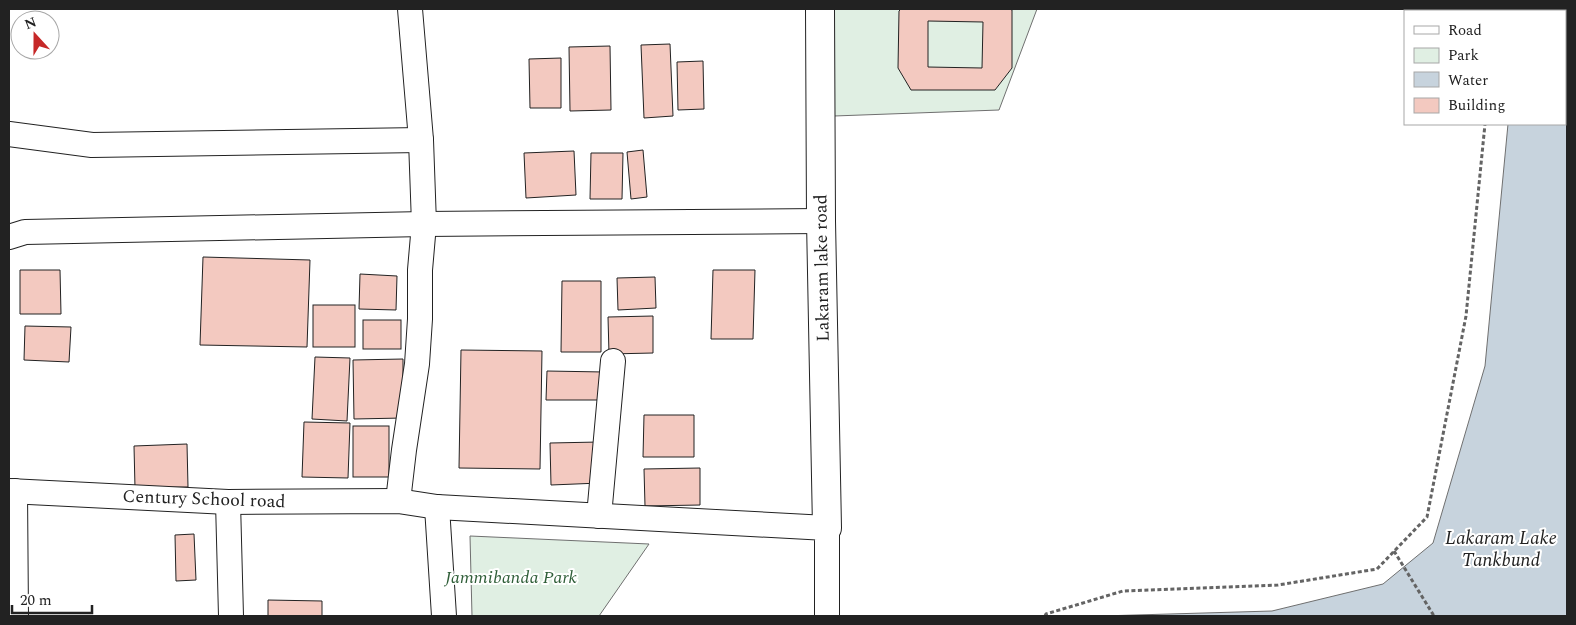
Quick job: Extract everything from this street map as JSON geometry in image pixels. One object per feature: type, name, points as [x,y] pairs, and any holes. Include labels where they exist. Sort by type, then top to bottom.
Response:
[{"type":"street","points":[[398,501],[417,364],[420,319],[420,270],[424,224],[421,140],[410,9]]},
{"type":"street","name":"Lakaram lake road","points":[[820,9],[821,221],[827,528]]},
{"type":"street","points":[[9,134],[92,145],[421,140]]},
{"type":"street","points":[[9,237],[25,232],[424,224],[821,221]]},
{"type":"street","points":[[599,516],[614,361]]},
{"type":"street","points":[[12,491],[16,616]]},
{"type":"street","name":"Century School road","points":[[12,491],[228,502],[398,501],[437,507],[827,528]]},
{"type":"street","points":[[228,502],[230,616]]},
{"type":"street","points":[[437,507],[444,616]]},
{"type":"street","points":[[827,528],[827,616]]},
{"type":"path","points":[[1045,616],[1046,614],[1123,591],[1278,585],[1377,569],[1427,518],[1466,316],[1485,125]]},
{"type":"path","points":[[1394,551],[1434,616]]},
{"type":"green space","points":[[827,9],[1037,9],[999,110],[834,116]]},
{"type":"green space","name":"Jammibanda Park","points":[[470,536],[649,544],[599,616],[472,616]]},
{"type":"water","name":"Lakaram Lake Tankbund","points":[[1567,9],[1567,616],[1101,616],[1272,611],[1383,584],[1433,543],[1485,366],[1508,125],[1566,125],[1566,10],[1518,10]]},
{"type":"building","points":[[901,9],[1012,10],[1012,68],[995,90],[911,90],[898,68],[899,11]],"holes":[[[928,21],[983,22],[982,68],[928,67]]]},
{"type":"building","points":[[670,44],[673,116],[644,118],[641,45]]},
{"type":"building","points":[[610,46],[611,110],[570,111],[569,47]]},
{"type":"building","points":[[561,58],[561,108],[530,108],[529,59]]},
{"type":"building","points":[[703,61],[704,109],[678,110],[677,62]]},
{"type":"building","points":[[643,150],[647,197],[631,199],[627,152]]},
{"type":"building","points":[[574,151],[576,195],[526,198],[524,153]]},
{"type":"building","points":[[591,153],[623,153],[622,199],[590,199]]},
{"type":"building","points":[[203,257],[310,260],[307,347],[200,345]]},
{"type":"building","points":[[20,270],[60,270],[61,314],[20,314]]},
{"type":"building","points":[[713,270],[755,270],[753,339],[711,339]]},
{"type":"building","points":[[360,274],[397,276],[396,310],[359,309]]},
{"type":"building","points":[[655,277],[656,308],[618,310],[617,278]]},
{"type":"building","points":[[562,281],[601,281],[601,352],[561,352]]},
{"type":"building","points":[[313,305],[355,305],[355,347],[313,347]]},
{"type":"building","points":[[653,316],[653,353],[609,354],[608,317]]},
{"type":"building","points":[[363,320],[401,320],[401,349],[363,349]]},
{"type":"building","points":[[25,326],[71,327],[69,362],[24,360]]},
{"type":"building","points":[[461,350],[542,351],[540,469],[459,468]]},
{"type":"building","points":[[315,357],[350,358],[347,421],[312,419]]},
{"type":"building","points":[[403,359],[403,418],[354,419],[353,360]]},
{"type":"building","points":[[547,371],[604,372],[603,400],[546,400]]},
{"type":"building","points":[[644,415],[694,415],[694,457],[643,457]]},
{"type":"building","points":[[304,422],[350,423],[348,478],[302,477]]},
{"type":"building","points":[[353,426],[389,426],[389,477],[353,477]]},
{"type":"building","points":[[599,442],[600,483],[551,485],[550,443]]},
{"type":"building","points":[[187,444],[188,487],[135,488],[134,446]]},
{"type":"building","points":[[700,468],[700,505],[645,506],[644,469]]},
{"type":"building","points":[[194,534],[196,580],[176,581],[175,535]]},
{"type":"building","points":[[268,600],[322,601],[322,616],[268,616]]}]
